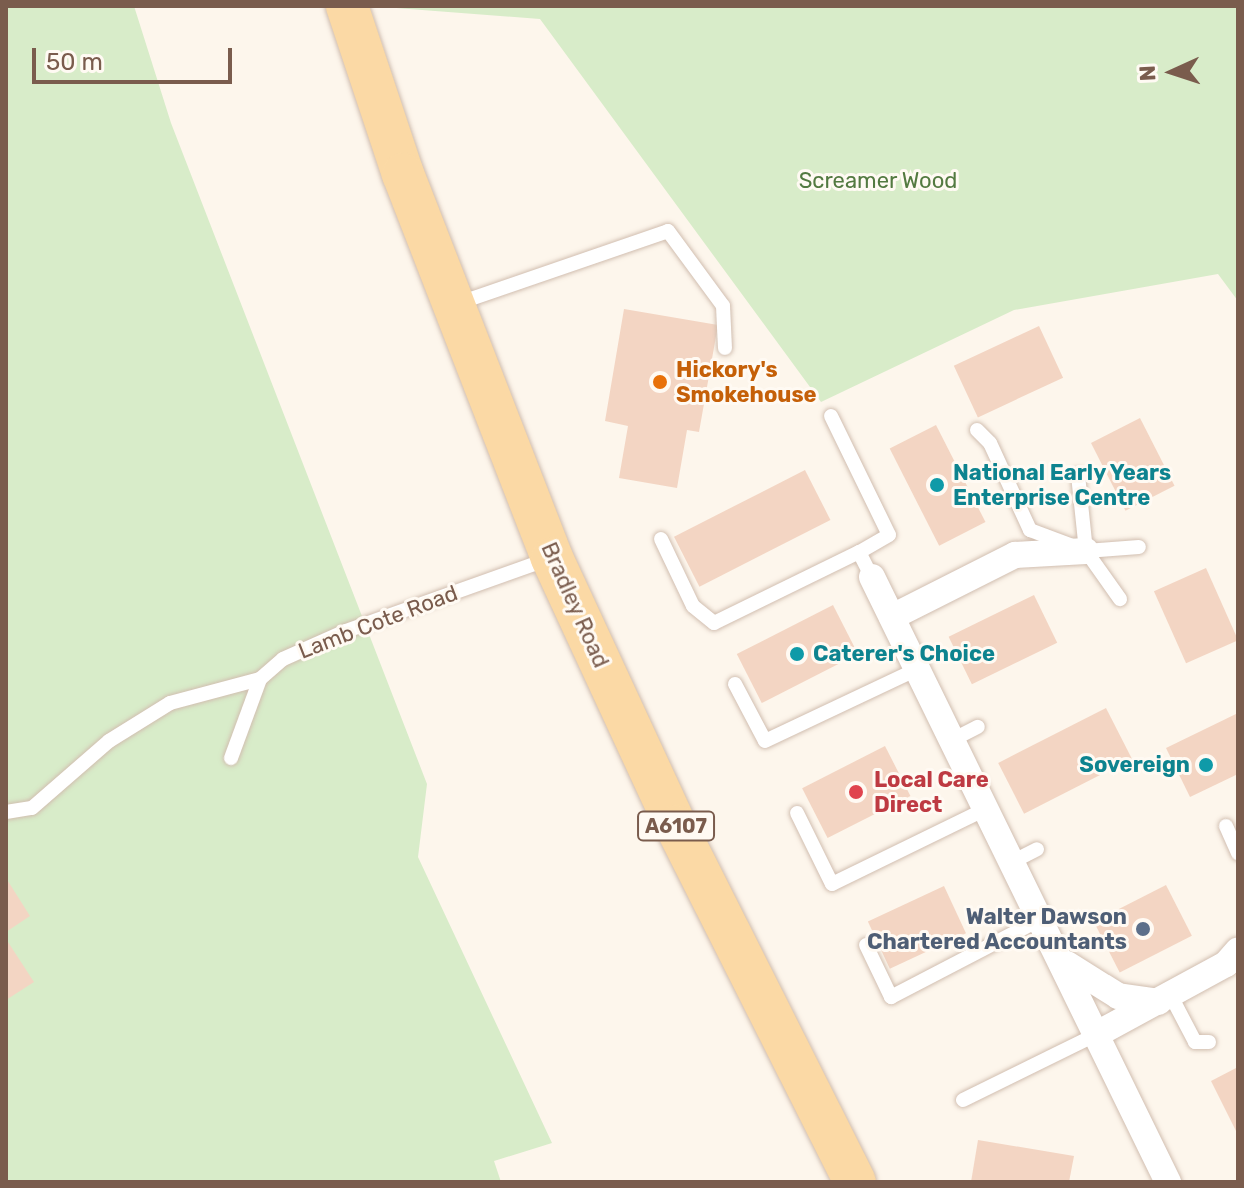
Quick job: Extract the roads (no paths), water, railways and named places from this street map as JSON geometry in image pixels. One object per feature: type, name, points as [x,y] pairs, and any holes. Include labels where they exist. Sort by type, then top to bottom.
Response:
[{"type":"main road","name":"Bradley Road","points":[[347,6],[454,304],[552,558],[676,826],[855,1182]]},
{"type":"street","points":[[892,617],[1015,555],[1086,551]]},
{"type":"street","points":[[872,577],[1168,1182]]},
{"type":"street","points":[[1097,1034],[1226,964],[1238,950]]},
{"type":"street","points":[[1061,959],[1087,982],[1118,996],[1165,999]]},
{"type":"lane","points":[[454,304],[668,231],[723,306],[725,348]]},
{"type":"lane","points":[[661,539],[693,606],[714,623],[889,535],[831,416]]},
{"type":"lane","points":[[977,430],[990,443],[1030,530],[1086,551],[1139,547]]},
{"type":"lane","points":[[1078,475],[1086,551],[1120,599]]},
{"type":"lane","points":[[859,552],[872,577]]},
{"type":"lane","name":"Lamb Cote Road","points":[[6,812],[32,808],[109,741],[170,703],[260,679],[283,659],[346,631],[552,558]]},
{"type":"lane","points":[[735,684],[765,741],[917,669]]},
{"type":"lane","points":[[231,758],[260,679]]},
{"type":"lane","points":[[952,740],[978,727]]},
{"type":"lane","points":[[797,813],[832,884],[986,809]]},
{"type":"lane","points":[[1226,826],[1238,853]]},
{"type":"lane","points":[[1012,862],[1037,849]]},
{"type":"lane","points":[[866,945],[891,997],[1041,919]]},
{"type":"lane","points":[[1165,999],[1195,1042],[1209,1042]]},
{"type":"lane","points":[[963,1100],[1097,1034]]},
{"type":"place","name":"Hickory's Smokehouse","points":[[660,382]]},
{"type":"place","name":"National Early Years Enterprise Centre","points":[[937,485]]},
{"type":"place","name":"Caterer's Choice","points":[[797,654]]},
{"type":"place","name":"Sovereign","points":[[1206,765]]},
{"type":"place","name":"Local Care Direct","points":[[856,792]]},
{"type":"place","name":"Walter Dawson Chartered Accountants","points":[[1143,929]]},
{"type":"park label","name":"Screamer Wood","points":[[878,181]]}]
